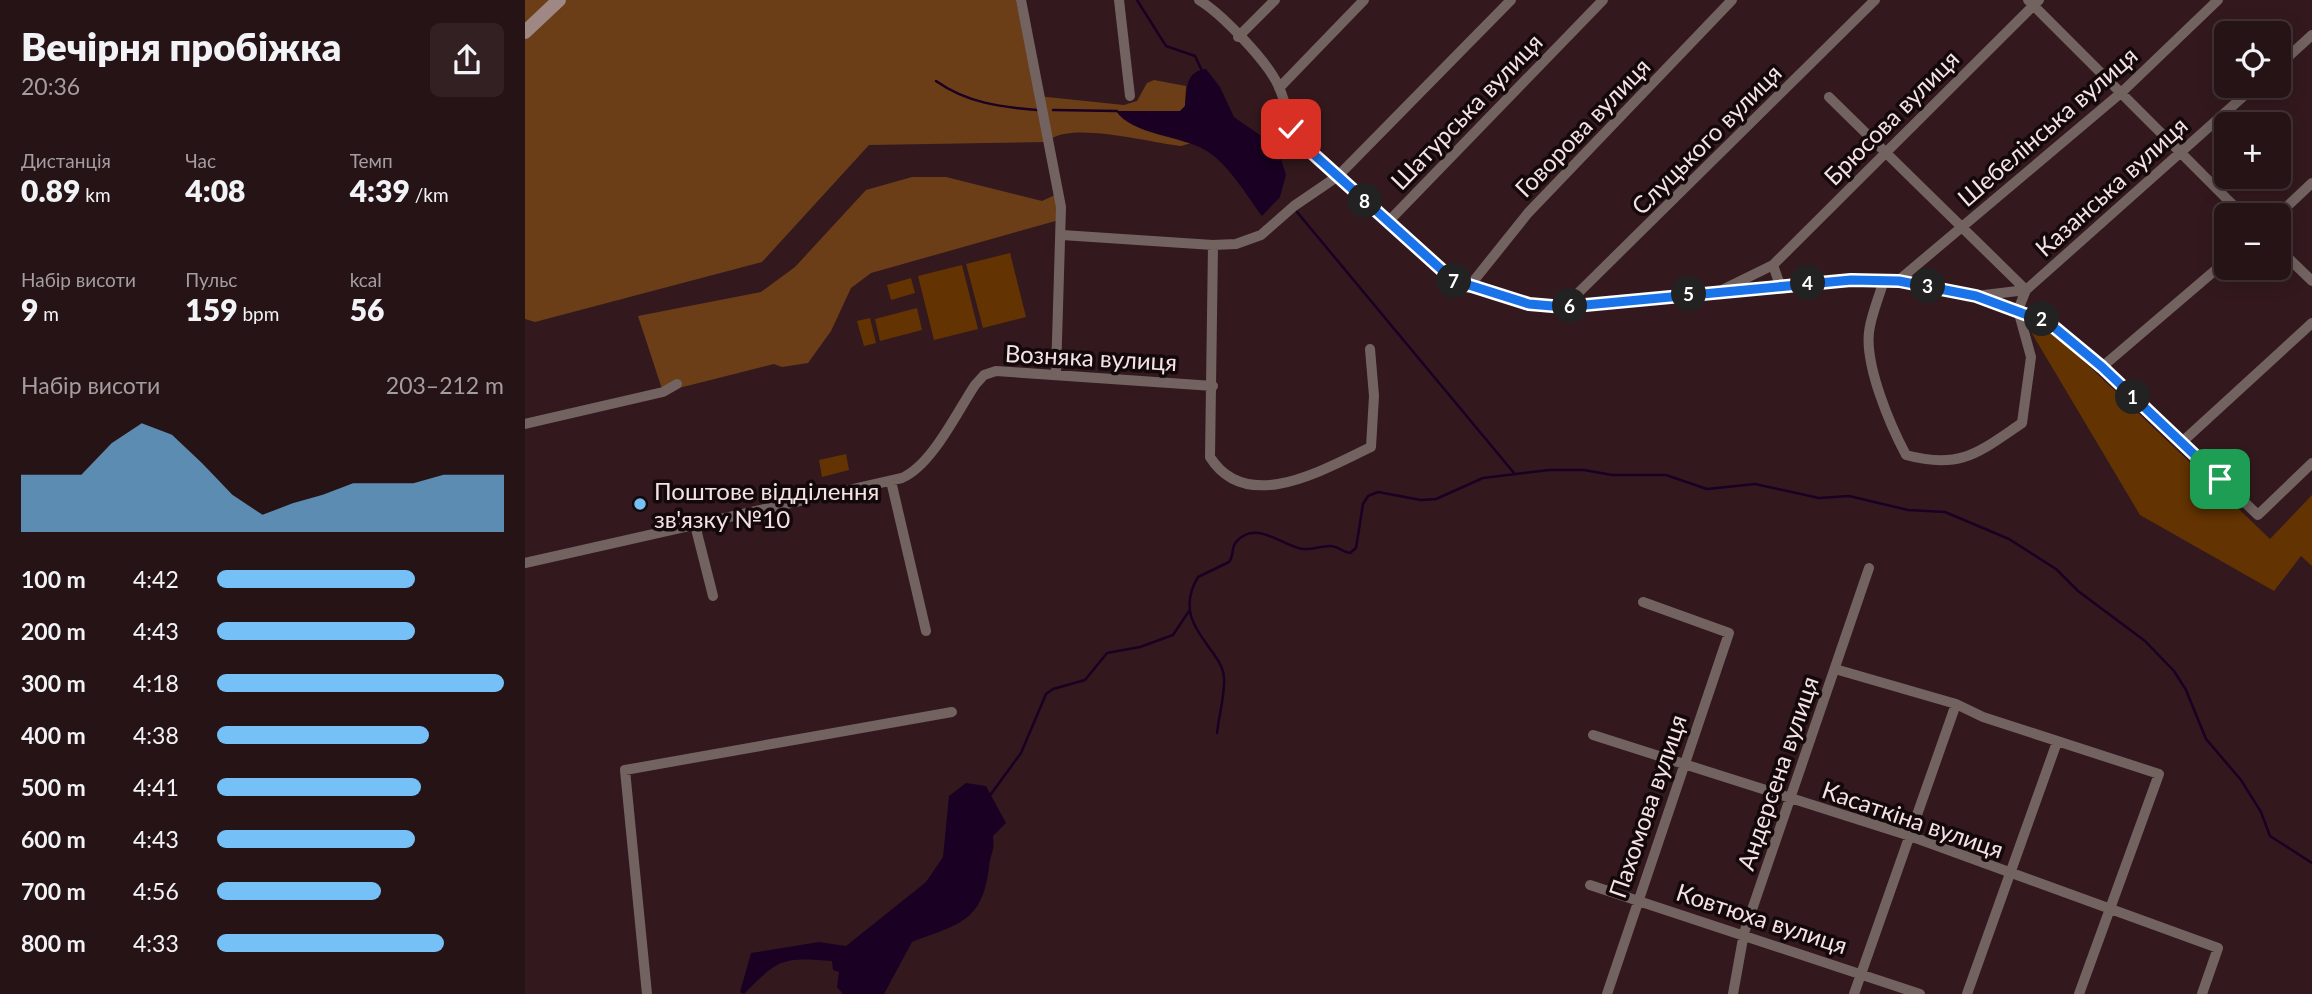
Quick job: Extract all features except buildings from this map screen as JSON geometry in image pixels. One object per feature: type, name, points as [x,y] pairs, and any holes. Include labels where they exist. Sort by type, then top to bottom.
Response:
[{"type":"main road","points":[[525,32],[559,0]]},
{"type":"street","points":[[1021,0],[1059,191],[1062,235],[1056,374]]},
{"type":"street","points":[[1119,0],[1130,96]]},
{"type":"street","points":[[1199,0],[1267,65],[1279,88],[1291,129],[1300,142],[1440,271],[1468,288],[1529,304],[1564,307],[1780,285],[1884,280],[1976,296],[2049,323],[2102,367],[2258,515],[2312,463]]},
{"type":"street","points":[[1238,37],[1275,0]]},
{"type":"street","points":[[1279,88],[1364,0]]},
{"type":"street","points":[[1062,235],[1213,245],[1236,244],[1261,235],[1294,206],[1338,176],[1511,0]]},
{"type":"street","name":"Шатурська вулиця","points":[[1388,222],[1603,0]]},
{"type":"street","name":"Говорова вулиця","points":[[1468,288],[1528,214],[1732,0]]},
{"type":"street","name":"Слуцького вулиця","points":[[1564,307],[1875,0]]},
{"type":"street","name":"Шебелінська вулиця","points":[[1899,281],[2122,92],[2218,0]]},
{"type":"street","points":[[2034,2],[2179,154],[2230,203]]},
{"type":"street","name":"Брюсова вулиця","points":[[1718,292],[1773,265],[2034,2]]},
{"type":"street","points":[[2291,54],[2312,35]]},
{"type":"street","points":[[1829,97],[1886,151],[1960,229],[2026,290]]},
{"type":"street","name":"Казанська вулиця","points":[[2018,310],[2026,290],[2242,98]]},
{"type":"street","points":[[2291,203],[2312,183]]},
{"type":"street","points":[[1213,245],[1210,457],[1216,467],[1228,476],[1243,482],[1271,485],[1298,480],[1371,447],[1374,396],[1370,349]]},
{"type":"street","points":[[2291,261],[2312,281]]},
{"type":"street","points":[[1773,265],[1780,285]]},
{"type":"street","points":[[2102,367],[2214,271]]},
{"type":"street","points":[[1884,280],[1868,335],[1870,358],[1895,434],[1906,455],[1922,459],[1971,457],[2022,423],[2031,357],[2018,310]]},
{"type":"street","points":[[1585,289],[1599,304]]},
{"type":"street","name":"Казанська вулиця","points":[[1976,296],[2026,290]]},
{"type":"street","points":[[2181,443],[2312,323]]},
{"type":"street","name":"Возняка вулиця","points":[[525,563],[891,481],[911,474],[919,467],[984,375],[1007,370],[1213,386]]},
{"type":"street","points":[[525,424],[663,392],[677,384]]},
{"type":"street","points":[[891,481],[926,631]]},
{"type":"street","points":[[695,525],[713,596]]},
{"type":"street","name":"Андерсена вулиця","points":[[1733,994],[1744,933],[1869,568]]},
{"type":"street","name":"Пахомова вулиця","points":[[1607,994],[1729,633],[1643,602]]},
{"type":"street","points":[[1835,669],[1956,704],[1983,717],[2159,774],[2079,994]]},
{"type":"street","points":[[1854,994],[1956,704]]},
{"type":"street","points":[[647,994],[625,770],[952,712]]},
{"type":"street","name":"Касаткіна вулиця","points":[[1593,735],[1683,766],[1910,836],[2218,948],[2202,994]]},
{"type":"street","points":[[1967,994],[2057,742]]},
{"type":"street","name":"Ковтюха вулиця","points":[[1590,885],[1744,933],[1920,994]]},
{"type":"shaded area","points":[[525,0],[1016,0],[1037,96],[1124,105],[1137,101],[1147,83],[1154,80],[1186,86],[1185,106],[1180,111],[1117,111],[1128,121],[1191,143],[1181,146],[1110,135],[1072,133],[1047,142],[869,145],[762,262],[535,322],[525,319]]},
{"type":"shaded area","points":[[1206,69],[1220,87],[1234,117],[1274,145],[1281,159],[1286,175],[1280,197],[1262,216],[1229,171],[1214,156],[1195,145],[1133,125],[1116,111],[1180,111],[1185,106],[1191,77],[1194,73]]},
{"type":"shaded area","points":[[912,177],[946,177],[1042,201],[1055,195],[1059,220],[871,273],[851,288],[831,331],[808,363],[782,367],[774,364],[663,392],[638,316],[761,292],[795,267],[866,190]]},
{"type":"shaded area","points":[[1010,253],[1026,317],[983,328],[966,264]]},
{"type":"shaded area","points":[[962,265],[978,329],[934,340],[918,276]]},
{"type":"shaded area","points":[[911,278],[915,293],[891,300],[887,285]]},
{"type":"shaded area","points":[[917,308],[922,330],[880,341],[875,319]]},
{"type":"shaded area","points":[[2018,310],[2045,324],[2270,539],[2312,495],[2312,566],[2301,556],[2274,591],[2140,515]]},
{"type":"shaded area","points":[[870,318],[876,343],[864,346],[857,321]]},
{"type":"shaded area","points":[[846,454],[849,470],[822,477],[819,460]]},
{"type":"shaded area","points":[[966,783],[986,786],[1006,823],[993,836],[986,886],[974,911],[955,925],[912,942],[884,994],[843,994],[837,987],[839,972],[833,970],[832,961],[802,960],[791,960],[774,967],[744,994],[740,992],[751,953],[819,942],[846,946],[926,882],[943,857],[949,796]]},
{"type":"waterway","points":[[1137,0],[1166,46],[1195,56],[1202,71]]},
{"type":"waterway","points":[[936,81],[972,99],[1037,110]]},
{"type":"waterway","points":[[1053,110],[1117,111]]},
{"type":"waterway","points":[[1297,212],[1514,473]]},
{"type":"waterway","points":[[1217,733],[1224,678],[1215,656],[1193,622],[1191,594],[1198,577],[1229,562],[1234,544],[1244,536],[1260,533],[1303,549],[1330,546],[1350,553],[1356,548],[1363,504],[1368,496],[1378,492],[1421,500],[1436,499],[1483,478],[1549,470],[1584,470],[1612,475],[1666,475],[1707,489],[1755,484],[1819,498],[1849,496],[1908,510],[1945,512],[2009,539],[2056,569],[2078,591],[2145,641],[2174,671],[2186,690],[2206,739],[2241,780],[2261,812],[2270,836],[2312,863]]},
{"type":"waterway","points":[[991,794],[1021,753],[1046,694],[1053,689],[1085,680],[1107,653],[1140,647],[1173,635],[1189,611]]},
{"type":"place","name":"Поштове відділення зв'язку №10","points":[[640,504]]},
{"type":"route","points":[[1291,129],[1300,142],[1440,271],[1468,288],[1529,304],[1564,307],[1780,285],[1884,280],[1976,296],[2033,315],[2049,323],[2102,367],[2220,479]]}]
